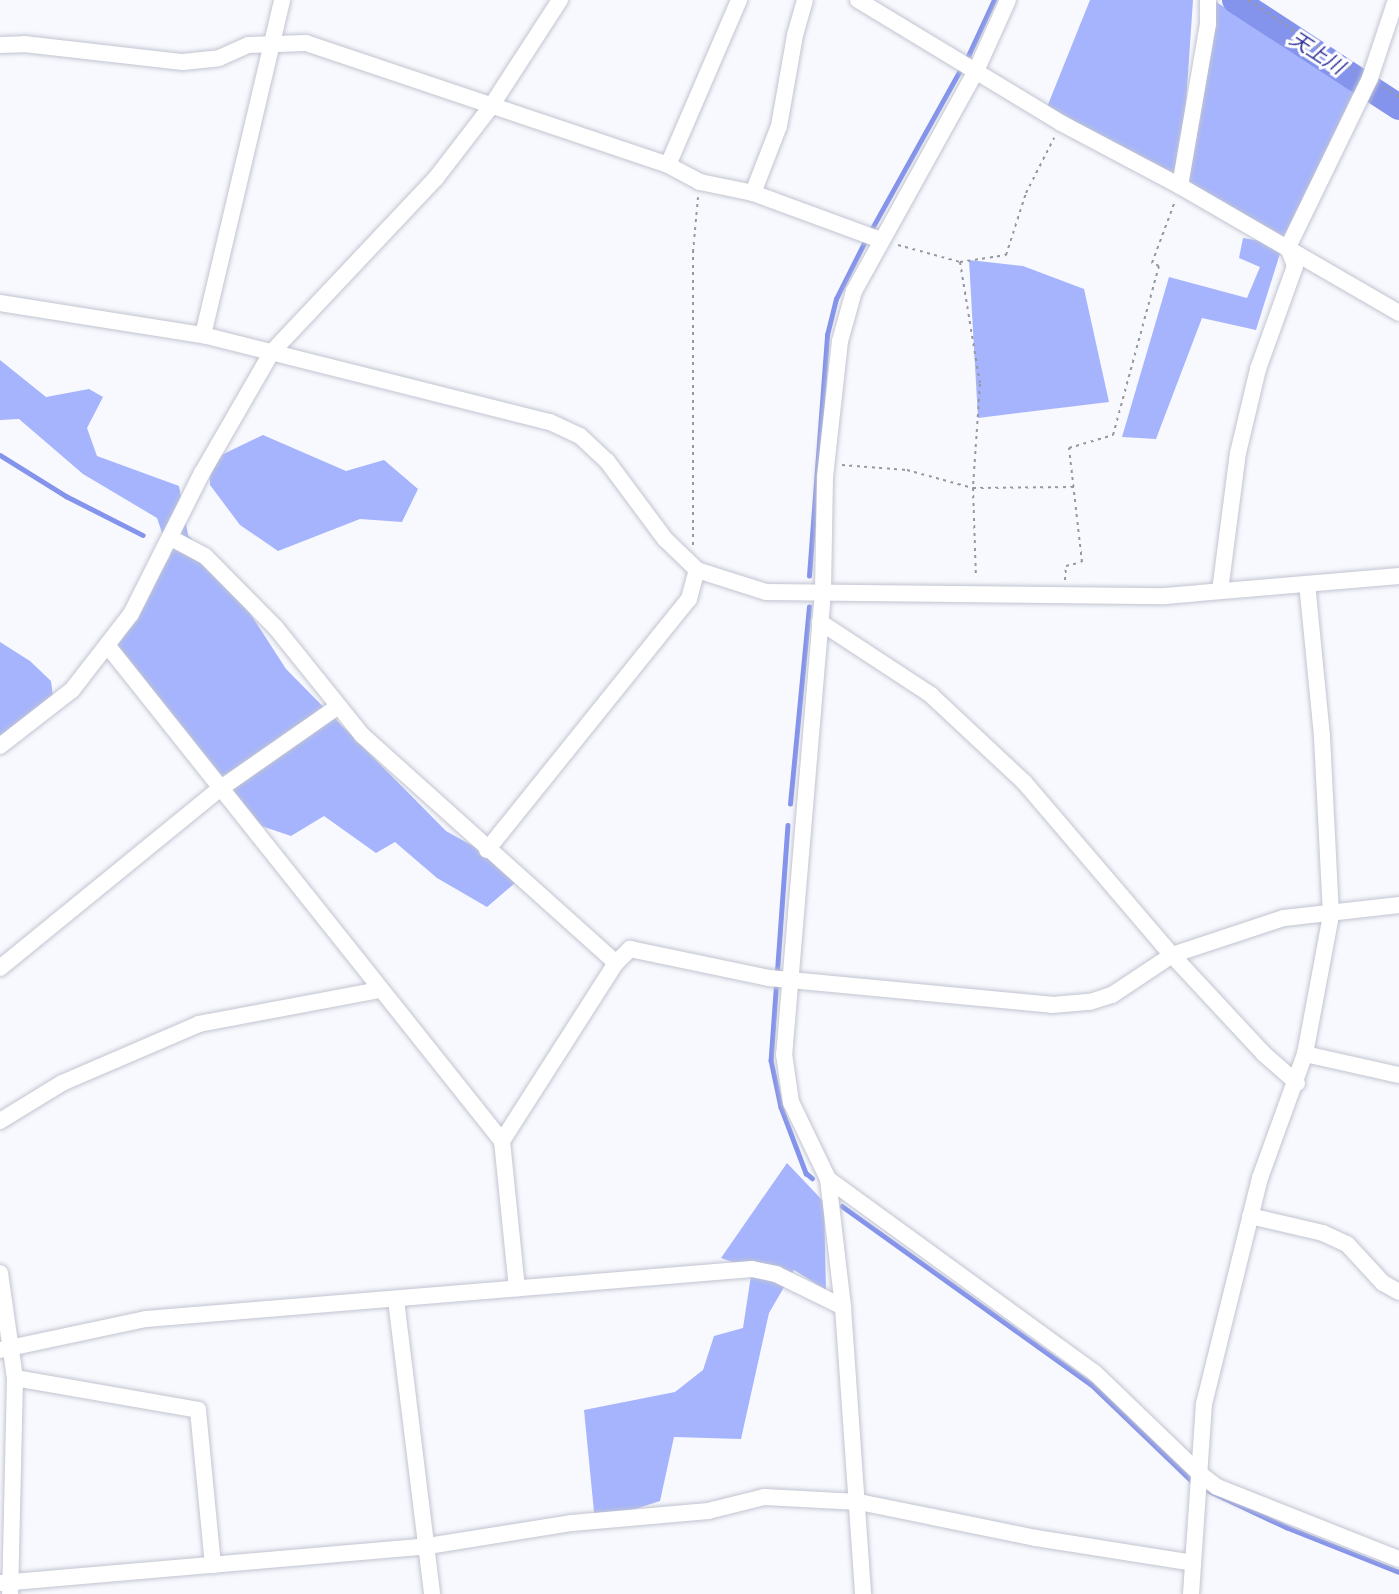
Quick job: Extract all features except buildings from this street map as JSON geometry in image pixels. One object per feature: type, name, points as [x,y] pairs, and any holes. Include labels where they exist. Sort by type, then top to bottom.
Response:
[{"type":"street","points":[[203,335],[282,0]]},
{"type":"street","points":[[0,746],[72,690],[131,614],[202,473],[272,352],[436,178],[490,108],[560,0]]},
{"type":"street","points":[[668,165],[739,0]]},
{"type":"street","points":[[753,193],[779,126],[795,34],[805,0]]},
{"type":"street","points":[[858,0],[1061,123],[1180,186],[1399,313]]},
{"type":"street","points":[[863,1594],[859,1502],[843,1307],[828,1179],[791,1102],[784,1054],[780,978],[823,592],[826,464],[845,318],[870,237],[1008,0]]},
{"type":"street","points":[[1180,186],[1208,24],[1208,0]]},
{"type":"street","points":[[1220,591],[1238,453],[1255,380],[1295,266],[1288,247],[1368,82],[1396,0]]},
{"type":"street","points":[[0,45],[24,44],[183,62],[219,58],[248,45],[273,42],[306,43],[490,108],[668,165],[700,182],[753,193],[870,237]]},
{"type":"street","points":[[0,303],[203,335],[550,422],[580,436],[607,461],[665,538],[697,570],[765,592],[1165,596],[1399,576]]},
{"type":"street","points":[[171,538],[205,556],[276,628],[337,707],[362,735],[438,801],[487,850],[616,963]]},
{"type":"street","points":[[487,850],[689,599],[697,570]]},
{"type":"street","points":[[1191,1594],[1204,1404],[1250,1216],[1297,1083],[1305,1053],[1331,915],[1322,736],[1307,584]]},
{"type":"street","points":[[820,622],[931,695],[1024,782],[1172,955],[1264,1054],[1297,1083]]},
{"type":"street","points":[[107,645],[379,990],[502,1141],[517,1288]]},
{"type":"street","points":[[0,968],[221,788],[337,707]]},
{"type":"street","points":[[502,1141],[616,963],[630,949],[780,978],[1052,1005],[1113,995],[1172,955],[1284,918],[1331,915],[1399,905]]},
{"type":"street","points":[[0,1122],[62,1083],[199,1024],[379,990]]},
{"type":"street","points":[[1305,1053],[1399,1076]]},
{"type":"street","points":[[828,1179],[1095,1372],[1198,1481],[1399,1559]]},
{"type":"street","points":[[1250,1216],[1323,1233],[1347,1244],[1383,1283],[1399,1292]]},
{"type":"street","points":[[6,1350],[146,1319],[752,1269],[776,1274],[843,1307]]},
{"type":"street","points":[[0,1273],[6,1350],[15,1378],[7,1587],[213,1565],[428,1546],[572,1523],[708,1511],[764,1497],[859,1502],[1036,1538],[1193,1563]]},
{"type":"street","points":[[396,1300],[428,1546],[432,1594]]},
{"type":"street","points":[[15,1378],[198,1410],[213,1565]]},
{"type":"path","points":[[1248,0],[1368,82],[1399,97]]},
{"type":"path","points":[[870,237],[960,262],[1006,255],[1026,193],[1061,123]]},
{"type":"path","points":[[697,570],[693,549],[693,264],[700,182]]},
{"type":"path","points":[[1064,594],[1066,566],[1082,562],[1076,487],[1069,448],[1113,435],[1159,266],[1152,263],[1180,186]]},
{"type":"path","points":[[960,262],[980,384],[973,488],[976,594]]},
{"type":"path","points":[[826,464],[906,470],[973,488],[1076,487]]},
{"type":"shaded area","points":[[1090,0],[1193,0],[1181,177],[1213,0],[1355,90],[1283,244],[1256,330],[1202,318],[1156,439],[1122,437],[1169,277],[1247,298],[1260,267],[1239,258],[1243,238],[1280,244],[1045,112]]},
{"type":"shaded area","points":[[969,260],[1023,266],[1084,289],[1109,402],[978,418]]},
{"type":"shaded area","points":[[0,360],[46,397],[89,389],[103,397],[87,428],[97,456],[179,486],[188,535],[230,582],[286,669],[446,831],[500,861],[515,883],[487,907],[437,878],[395,842],[376,853],[324,816],[291,836],[247,821],[113,653],[170,556],[157,518],[83,474],[19,419],[0,420]]},
{"type":"shaded area","points":[[263,435],[346,471],[384,460],[418,489],[402,522],[360,519],[278,551],[240,525],[210,485],[209,461]]},
{"type":"shaded area","points":[[0,642],[30,661],[51,681],[54,705],[0,746]]},
{"type":"shaded area","points":[[787,1163],[824,1202],[826,1290],[794,1270],[769,1313],[741,1439],[674,1437],[660,1501],[595,1522],[584,1410],[675,1392],[703,1370],[714,1336],[743,1328],[752,1269],[721,1258]]},
{"type":"waterway","points":[[870,232],[969,54],[994,0]]},
{"type":"waterway","name":"天上川","points":[[1235,0],[1399,107]]},
{"type":"waterway","points":[[809,576],[827,335],[836,299],[866,239]]},
{"type":"waterway","points":[[0,455],[66,496],[143,535]]},
{"type":"waterway","points":[[790,804],[809,607]]},
{"type":"waterway","points":[[788,825],[771,1060],[781,1107],[806,1173],[812,1178]]},
{"type":"waterway","points":[[842,1206],[1091,1384],[1193,1482]]},
{"type":"waterway","points":[[1203,1488],[1286,1527],[1399,1572]]}]
